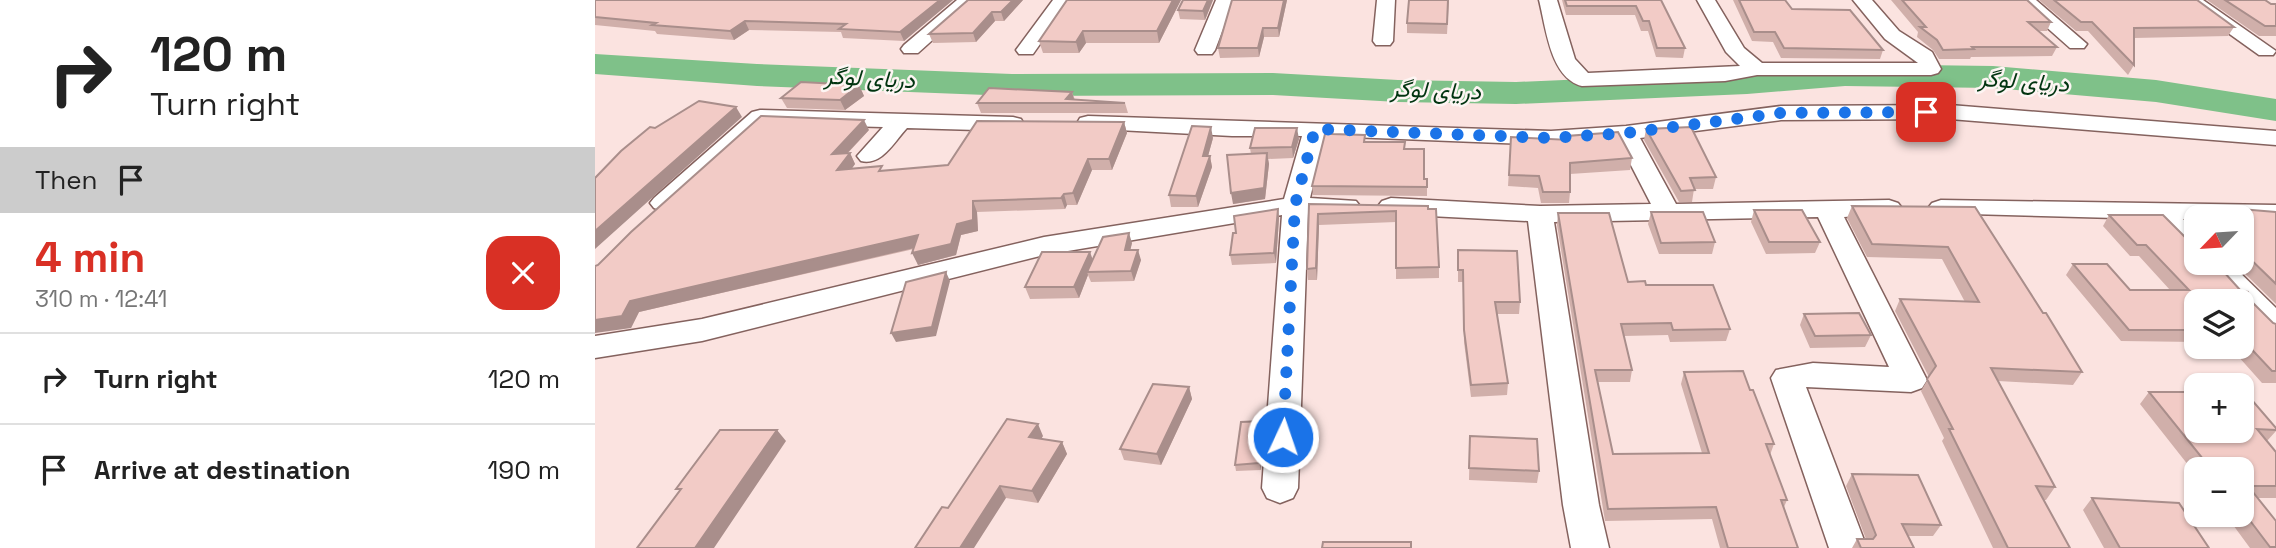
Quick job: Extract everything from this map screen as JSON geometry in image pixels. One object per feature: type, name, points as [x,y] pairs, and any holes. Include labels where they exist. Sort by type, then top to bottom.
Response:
[{"type":"street","points":[[911,48],[968,0]]},
{"type":"street","points":[[1027,50],[1062,0]]},
{"type":"street","points":[[1205,50],[1224,0]]},
{"type":"street","points":[[1383,41],[1386,0]]},
{"type":"street","points":[[1548,0],[1565,61],[1582,80],[1725,75],[1757,69],[1931,69],[1925,56],[1892,35],[1862,0]]},
{"type":"street","points":[[1706,0],[1736,52],[1757,69]]},
{"type":"street","points":[[2025,0],[2077,44]]},
{"type":"street","points":[[2191,0],[2266,51]]},
{"type":"street","points":[[1069,124],[1131,123],[1232,129],[1315,129],[1516,139],[1626,133],[1781,113],[1950,112],[2276,138]]},
{"type":"street","points":[[648,216],[760,117],[1031,124]]},
{"type":"street","points":[[869,156],[900,122]]},
{"type":"street","points":[[1280,488],[1295,205],[1315,129]]},
{"type":"street","points":[[1626,133],[1667,211]]},
{"type":"street","points":[[595,347],[702,330],[1044,246],[1295,205],[1448,207],[1540,214],[1736,212],[1826,207],[2276,213]]},
{"type":"street","points":[[1826,207],[1911,380],[1813,375],[1787,378],[1848,548]]},
{"type":"street","points":[[2162,213],[2184,235]]},
{"type":"street","points":[[1540,214],[1581,505],[1590,548]]},
{"type":"street","points":[[2225,275],[2276,326]]},
{"type":"building","points":[[595,0],[940,0],[900,32],[839,29],[846,24],[745,21],[730,31],[652,25],[656,23],[595,17]]},
{"type":"building","points":[[968,0],[1013,0],[1001,12],[992,12],[973,33],[929,34]]},
{"type":"building","points":[[1067,0],[1173,0],[1157,31],[1083,31],[1076,42],[1039,41]]},
{"type":"building","points":[[1183,0],[1208,0],[1203,11],[1178,10]]},
{"type":"building","points":[[1232,0],[1284,0],[1278,28],[1263,28],[1258,48],[1218,48]]},
{"type":"building","points":[[1409,0],[1448,0],[1447,24],[1407,23]]},
{"type":"building","points":[[1565,0],[1661,0],[1685,48],[1657,48],[1649,21],[1643,21],[1636,6],[1567,6]]},
{"type":"building","points":[[1739,0],[1785,0],[1792,9],[1850,10],[1883,50],[1784,48],[1775,32],[1754,32]]},
{"type":"building","points":[[1902,0],[2027,0],[2051,22],[2028,22],[2057,47],[1972,47],[1974,49],[1943,50],[1937,40],[1920,27],[1926,27]]},
{"type":"building","points":[[2054,0],[2197,0],[2234,27],[2134,28],[2134,65],[2092,22],[2081,22]]},
{"type":"building","points":[[2225,0],[2265,0],[2276,4],[2276,26],[2265,26]]},
{"type":"building","points":[[801,82],[859,85],[840,100],[781,98]]},
{"type":"building","points":[[989,88],[1072,92],[1066,99],[1125,103],[977,103]]},
{"type":"building","points":[[699,101],[736,107],[595,231],[595,178],[621,151],[650,127],[655,128]]},
{"type":"building","points":[[761,116],[864,120],[832,154],[850,153],[837,170],[882,166],[879,171],[948,165],[977,121],[1124,122],[1109,159],[1088,159],[1073,193],[1064,194],[1061,198],[973,201],[973,220],[957,224],[951,244],[912,253],[918,235],[630,301],[622,316],[595,320],[595,266]]},
{"type":"building","points":[[1192,126],[1211,127],[1203,156],[1210,156],[1196,196],[1169,195]]},
{"type":"building","points":[[1691,127],[1716,177],[1690,178],[1695,190],[1681,191],[1646,129]]},
{"type":"building","points":[[1255,128],[1297,128],[1292,147],[1250,148]]},
{"type":"building","points":[[1326,130],[1333,130],[1332,134],[1365,135],[1364,142],[1405,142],[1404,149],[1424,149],[1424,179],[1427,179],[1427,187],[1312,186]]},
{"type":"building","points":[[1618,132],[1632,158],[1570,163],[1570,192],[1543,192],[1539,176],[1509,175],[1511,137],[1569,140],[1567,136]]},
{"type":"building","points":[[1267,153],[1264,188],[1231,193],[1227,155]]},
{"type":"building","points":[[1309,204],[1428,206],[1428,209],[1436,209],[1439,267],[1396,268],[1396,211],[1318,214],[1316,268],[1307,269]]},
{"type":"building","points":[[1852,206],[1975,207],[2043,313],[2046,313],[2082,372],[1991,368],[2055,487],[2036,486],[2070,548],[2008,548],[1927,379],[1936,366],[1900,299],[1979,302],[1948,247],[1872,244]]},
{"type":"building","points":[[1278,209],[1274,253],[1230,255],[1233,233],[1236,233],[1234,216]]},
{"type":"building","points":[[1754,210],[1802,210],[1820,242],[1769,242]]},
{"type":"building","points":[[2254,210],[2276,212],[2276,284],[2254,263]]},
{"type":"building","points":[[1651,212],[1703,212],[1715,242],[1661,243]]},
{"type":"building","points":[[1558,213],[1609,213],[1628,282],[1645,281],[1646,285],[1713,285],[1730,329],[1673,330],[1671,323],[1621,324],[1632,370],[1595,370],[1613,454],[1709,453],[1684,372],[1743,371],[1774,444],[1766,444],[1787,500],[1781,500],[1798,548],[1728,548],[1716,507],[1608,509]]},
{"type":"building","points":[[2109,215],[2163,215],[2184,236],[2184,275],[2227,275],[2239,289],[2188,289],[2146,245],[2137,245]]},
{"type":"building","points":[[1129,233],[1125,250],[1138,250],[1131,271],[1087,272],[1103,237]]},
{"type":"building","points":[[1458,250],[1517,251],[1520,302],[1495,302],[1508,383],[1471,385],[1464,330],[1463,270],[1458,270]]},
{"type":"building","points":[[1042,252],[1090,252],[1074,287],[1025,287]]},
{"type":"building","points":[[2073,264],[2107,264],[2130,290],[2184,290],[2184,330],[2129,330]]},
{"type":"building","points":[[946,272],[932,327],[891,333],[906,282]]},
{"type":"building","points":[[2254,304],[2276,324],[2276,371],[2272,371],[2254,352]]},
{"type":"building","points":[[1859,313],[1871,335],[1815,336],[1804,314]]},
{"type":"building","points":[[1153,384],[1189,387],[1157,454],[1120,449]]},
{"type":"building","points":[[2149,392],[2184,392],[2184,435]]},
{"type":"building","points":[[2254,402],[2276,428],[2257,429],[2276,452],[2276,486],[2254,486],[2254,457],[2201,457],[2190,443],[2254,443]]},
{"type":"building","points":[[1007,419],[1038,424],[1029,437],[1062,442],[1032,491],[1000,486],[960,548],[915,548],[942,507],[948,508]]},
{"type":"building","points":[[1263,421],[1259,463],[1235,465],[1241,422]]},
{"type":"building","points":[[720,430],[777,430],[695,548],[637,548],[681,489],[676,489]]},
{"type":"building","points":[[1470,436],[1537,439],[1539,471],[1469,468]]},
{"type":"building","points":[[1852,474],[1918,475],[1941,525],[1902,524],[1914,548],[1861,548],[1857,539],[1873,539],[1876,535]]},
{"type":"building","points":[[2254,494],[2276,521],[2276,547],[2270,547],[2254,526]]},
{"type":"building","points":[[2092,498],[2179,503],[2184,510],[2184,527],[2195,527],[2209,548],[2120,548]]},
{"type":"building","points":[[1323,542],[1411,542],[1411,548],[1322,548]]},
{"type":"waterway","name":"دریای لوگر","points":[[595,64],[757,75],[1012,85],[1273,84],[1398,91],[1516,93],[1747,83],[1845,75],[1993,77],[2156,91],[2276,110]]},
{"type":"route","points":[[1283,437],[1295,205],[1315,129],[1516,139],[1626,133],[1781,113],[1926,112]]}]
